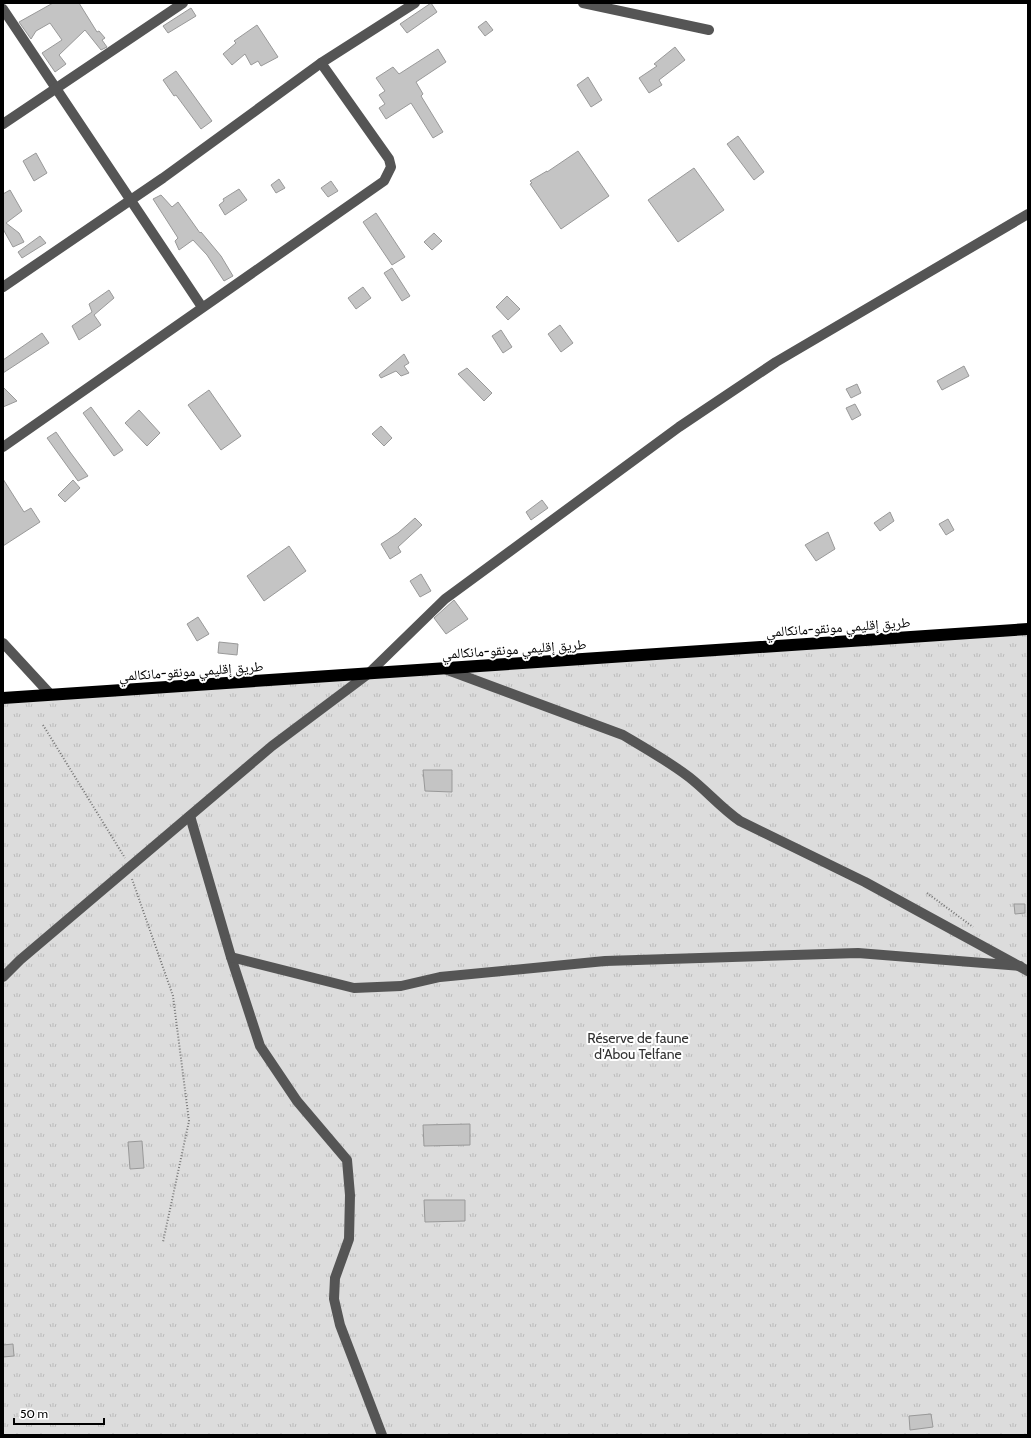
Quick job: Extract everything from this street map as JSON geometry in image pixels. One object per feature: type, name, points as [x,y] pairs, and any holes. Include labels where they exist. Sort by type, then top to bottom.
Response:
[{"type":"highway","name":"طريق إقليمي مونقو-مانكالمي","points":[[3,698],[1028,629]]},
{"type":"street","points":[[3,124],[182,3]]},
{"type":"street","points":[[3,287],[130,200],[321,63],[415,3]]},
{"type":"street","points":[[583,3],[709,30]]},
{"type":"street","points":[[3,9],[202,307]]},
{"type":"street","points":[[3,447],[202,307],[378,186],[388,176],[391,167],[389,159],[321,63]]},
{"type":"street","points":[[3,977],[20,960],[272,746],[368,674],[445,599],[679,427],[776,362],[1028,214]]},
{"type":"street","points":[[3,643],[51,695]]},
{"type":"street","points":[[445,669],[623,736],[649,750],[689,777],[723,810],[740,821],[865,882],[1024,969]]},
{"type":"street","points":[[190,816],[231,957],[260,1046],[297,1101],[347,1160],[350,1195],[349,1240],[335,1278],[334,1299],[340,1325],[382,1435]]},
{"type":"street","points":[[231,957],[354,988],[401,986],[440,977],[605,960],[858,953],[1024,969]]},
{"type":"path","points":[[43,725],[124,854],[173,996],[189,1121],[163,1242]]},
{"type":"green space","name":"Réserve de faune d'Abou Telfane","points":[[1028,629],[1028,1435],[3,1435],[3,698]]},
{"type":"building","points":[[53,3],[79,3],[97,32],[99,31],[105,38],[102,40],[107,47],[101,50],[85,30],[59,55],[66,64],[55,72],[42,53],[62,40],[50,23],[36,31],[31,39],[19,22]]},
{"type":"building","points":[[431,3],[437,12],[407,33],[400,24]]},
{"type":"building","points":[[191,8],[196,16],[168,33],[163,26]]},
{"type":"building","points":[[486,21],[493,30],[485,36],[478,27]]},
{"type":"building","points":[[257,25],[278,57],[261,66],[258,61],[251,65],[245,54],[232,65],[223,54],[236,43],[234,41]]},
{"type":"building","points":[[675,47],[685,60],[659,80],[662,85],[649,93],[639,78],[657,66],[654,64]]},
{"type":"building","points":[[438,49],[446,62],[416,82],[423,94],[421,96],[443,132],[433,138],[411,103],[386,119],[379,108],[385,104],[379,95],[385,91],[376,78],[393,67],[399,74]]},
{"type":"building","points":[[176,71],[212,121],[201,129],[163,80]]},
{"type":"building","points":[[588,77],[602,100],[591,107],[577,85]]},
{"type":"building","points":[[738,136],[764,172],[754,180],[727,144]]},
{"type":"building","points":[[578,151],[609,196],[561,229],[530,184],[532,183],[530,181],[547,172]]},
{"type":"building","points":[[36,153],[47,173],[34,181],[23,161]]},
{"type":"building","points":[[694,168],[724,210],[678,242],[648,200]]},
{"type":"building","points":[[279,179],[285,188],[276,193],[271,185]]},
{"type":"building","points":[[331,181],[338,191],[328,197],[321,188]]},
{"type":"building","points":[[239,189],[247,200],[225,215],[219,205],[224,201],[223,199]]},
{"type":"building","points":[[10,190],[22,211],[6,223],[19,233],[24,242],[13,247],[3,229],[3,194]]},
{"type":"building","points":[[161,195],[172,207],[178,202],[200,233],[201,232],[221,256],[233,276],[224,281],[207,255],[193,240],[179,250],[175,241],[178,238],[153,199]]},
{"type":"building","points":[[376,213],[405,257],[392,265],[363,222]]},
{"type":"building","points":[[434,233],[442,241],[432,250],[424,242]]},
{"type":"building","points":[[40,236],[46,243],[22,258],[18,252]]},
{"type":"building","points":[[392,268],[410,296],[402,301],[384,273]]},
{"type":"building","points":[[363,287],[371,298],[356,309],[348,298]]},
{"type":"building","points":[[109,290],[114,298],[94,315],[101,325],[79,340],[72,326],[92,312],[89,304]]},
{"type":"building","points":[[507,296],[520,309],[508,320],[496,307]]},
{"type":"building","points":[[560,325],[573,343],[561,352],[548,334]]},
{"type":"building","points":[[501,330],[512,347],[503,353],[492,336]]},
{"type":"building","points":[[42,333],[49,343],[3,373],[3,360]]},
{"type":"building","points":[[404,354],[409,363],[404,366],[409,373],[401,376],[396,371],[381,378],[379,375]]},
{"type":"building","points":[[964,366],[969,376],[942,390],[937,381]]},
{"type":"building","points":[[467,368],[492,393],[484,401],[458,374]]},
{"type":"building","points":[[857,384],[861,393],[851,398],[846,389]]},
{"type":"building","points":[[3,387],[17,401],[3,407]]},
{"type":"building","points":[[209,390],[241,436],[221,450],[188,405]]},
{"type":"building","points":[[855,404],[861,415],[852,420],[846,408]]},
{"type":"building","points":[[91,407],[123,450],[114,456],[83,413]]},
{"type":"building","points":[[139,410],[160,433],[147,446],[125,423]]},
{"type":"building","points":[[381,426],[392,438],[384,446],[372,434]]},
{"type":"building","points":[[56,432],[88,476],[78,481],[47,438]]},
{"type":"building","points":[[3,479],[24,512],[31,508],[40,522],[3,546]]},
{"type":"building","points":[[73,480],[80,488],[65,502],[58,495]]},
{"type":"building","points":[[542,500],[548,508],[531,520],[526,512]]},
{"type":"building","points":[[890,512],[894,521],[880,531],[874,523]]},
{"type":"building","points":[[415,518],[422,525],[398,547],[401,552],[390,559],[381,544],[398,533]]},
{"type":"building","points":[[948,519],[954,530],[946,535],[939,524]]},
{"type":"building","points":[[828,532],[835,549],[816,561],[805,545]]},
{"type":"building","points":[[289,546],[306,571],[264,601],[247,576]]},
{"type":"building","points":[[421,574],[431,591],[420,597],[410,581]]},
{"type":"building","points":[[454,600],[468,619],[446,634],[434,618]]},
{"type":"building","points":[[198,617],[209,634],[197,641],[187,624]]},
{"type":"building","points":[[219,642],[238,644],[237,655],[218,653]]},
{"type":"building","points":[[423,770],[452,770],[452,792],[425,791]]},
{"type":"building","points":[[1014,904],[1025,904],[1025,913],[1015,914]]},
{"type":"building","points":[[470,1124],[470,1145],[424,1146],[423,1125]]},
{"type":"building","points":[[142,1141],[144,1168],[130,1169],[128,1142]]},
{"type":"building","points":[[424,1200],[465,1200],[465,1221],[425,1222]]},
{"type":"building","points":[[13,1344],[14,1356],[3,1357],[3,1345]]},
{"type":"building","points":[[931,1414],[933,1427],[910,1430],[909,1416]]}]
